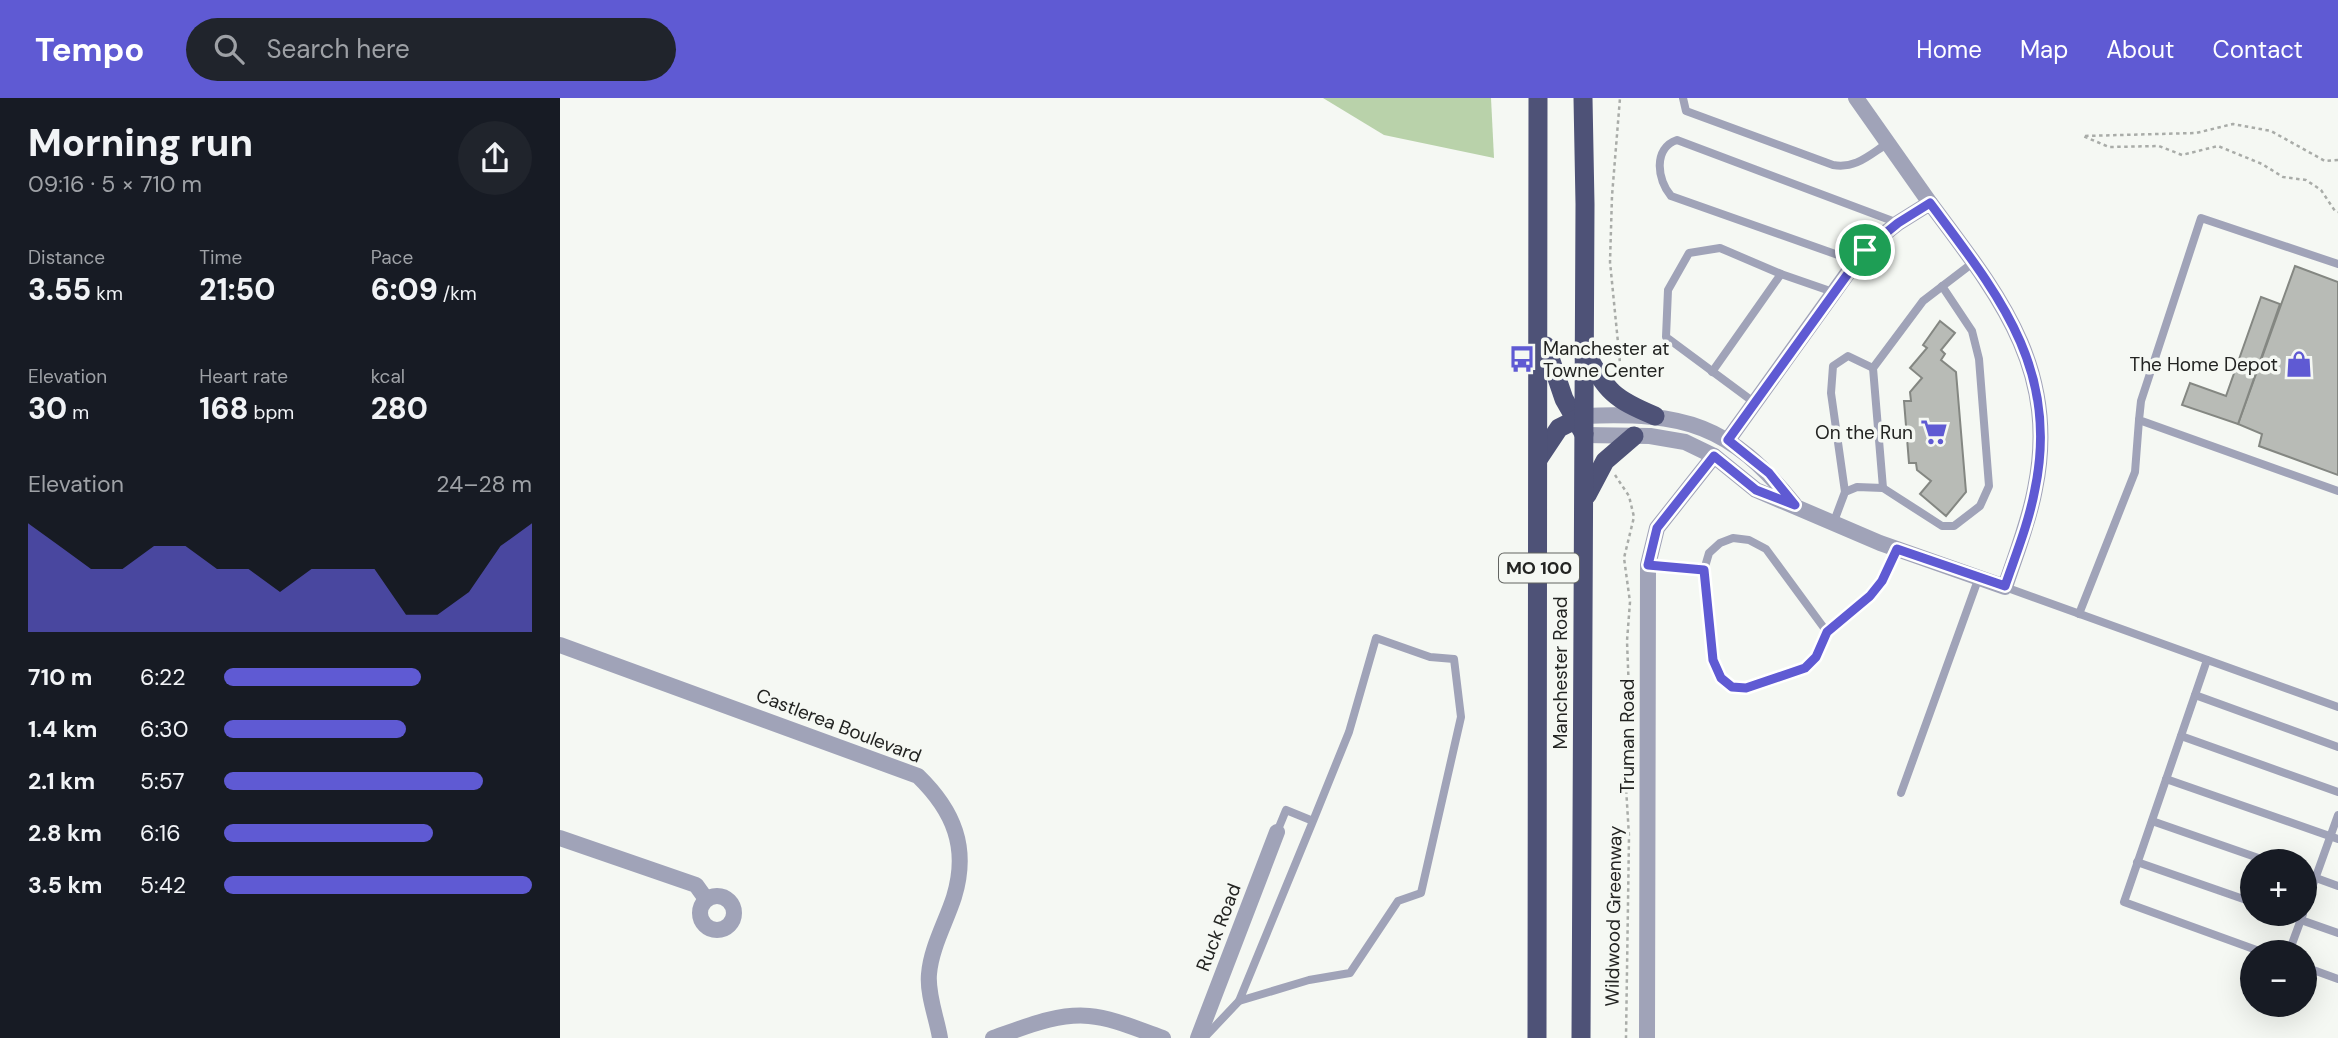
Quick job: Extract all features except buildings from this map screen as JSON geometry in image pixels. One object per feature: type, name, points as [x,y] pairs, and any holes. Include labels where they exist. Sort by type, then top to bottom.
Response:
[{"type":"highway","name":"Manchester Road","points":[[1537,1038],[1540,325],[1538,98]]},
{"type":"highway","name":"Manchester Road","points":[[1581,1038],[1583,98]]},
{"type":"highway","points":[[1539,458],[1559,428],[1581,423],[1554,373],[1540,325]]},
{"type":"highway","points":[[1584,351],[1600,380],[1614,396],[1655,416]]},
{"type":"highway","points":[[1584,503],[1605,461],[1634,436]]},
{"type":"street","points":[[1581,423],[1634,436],[1668,438],[1700,448],[1756,490],[1897,549],[2005,586],[2036,488],[2040,460],[2040,416],[2033,375],[2023,342],[1994,290],[1856,98]]},
{"type":"street","points":[[1728,440],[1855,261],[1879,237],[1930,203]]},
{"type":"street","points":[[1581,423],[1655,416],[1690,422],[1728,440],[1769,473],[1795,505]]},
{"type":"street","name":"Truman Road","points":[[1647,1038],[1648,565],[1657,528],[1714,456]]},
{"type":"street","name":"Castlerea Boulevard","points":[[560,645],[918,776],[936,794],[949,815],[960,842],[954,896],[929,976],[940,1038]]},
{"type":"street","name":"Ruck Road","points":[[1198,1038],[1278,832]]},
{"type":"street","points":[[560,838],[696,885],[706,899]]},
{"type":"street","points":[[993,1038],[1059,1017],[1087,1016],[1106,1019],[1163,1038]]},
{"type":"lane","points":[[1683,98],[1686,111],[1833,165],[1855,165],[1888,143]]},
{"type":"lane","points":[[1855,261],[1671,196],[1664,188],[1660,166],[1661,152],[1668,143],[1677,140],[1898,223]]},
{"type":"lane","points":[[2079,614],[2135,472],[2141,401],[2201,218],[2338,264]]},
{"type":"lane","points":[[1755,404],[1666,337],[1668,290],[1689,253],[1720,248],[1833,292]]},
{"type":"lane","points":[[1883,488],[1873,368],[1923,301],[1974,262]]},
{"type":"lane","points":[[1712,372],[1781,274]]},
{"type":"lane","points":[[1845,492],[1857,487],[1883,488],[1941,526],[1954,526],[1980,506],[1989,486],[1979,359],[1972,331],[1942,286]]},
{"type":"lane","points":[[1833,524],[1845,492],[1831,393],[1833,366],[1848,356],[1873,368]]},
{"type":"lane","points":[[2139,421],[2338,491]]},
{"type":"lane","points":[[1827,632],[1766,549],[1749,540],[1732,538],[1720,543],[1709,553],[1704,570],[1713,660],[1721,678],[1732,687],[1746,688],[1805,668],[1816,657],[1827,632],[1870,596],[1882,581],[1897,549]]},
{"type":"lane","points":[[1648,565],[1704,570]]},
{"type":"lane","points":[[1901,793],[1979,577]]},
{"type":"lane","points":[[2005,586],[2338,707]]},
{"type":"lane","points":[[1204,1038],[1239,1001],[1349,732],[1376,638],[1430,657],[1454,659],[1461,717],[1421,893],[1398,901],[1350,973],[1309,980],[1239,1001]]},
{"type":"lane","points":[[2207,660],[2124,902],[2240,944]]},
{"type":"lane","points":[[2195,695],[2338,747]]},
{"type":"lane","points":[[2181,736],[2338,792]]},
{"type":"lane","points":[[2166,779],[2334,838]]},
{"type":"lane","points":[[1278,832],[1286,810],[1313,821]]},
{"type":"lane","points":[[2317,874],[2334,838],[2338,816]]},
{"type":"lane","points":[[2152,821],[2240,852]]},
{"type":"lane","points":[[2137,862],[2240,898]]},
{"type":"lane","points":[[2317,879],[2338,886]]},
{"type":"lane","points":[[2317,923],[2338,933]]},
{"type":"lane","points":[[2317,971],[2338,979]]},
{"type":"path","points":[[1616,383],[1620,362],[1610,262],[1620,98]]},
{"type":"path","points":[[2338,160],[2325,161],[2271,131],[2233,124],[2196,133],[2083,136],[2109,147],[2159,146],[2182,155],[2218,146],[2262,164],[2283,177],[2306,180],[2321,190],[2338,212]]},
{"type":"path","name":"Wildwood Greenway","points":[[1609,468],[1629,496],[1634,517],[1624,558],[1630,602],[1627,641],[1630,730],[1626,788],[1629,887],[1626,1038]]},
{"type":"green space","points":[[1323,98],[1491,98],[1494,158],[1384,135]]},
{"type":"place","name":"Manchester at Towne Center","points":[[1522,359]]},
{"type":"place","name":"The Home Depot","points":[[2299,364]]},
{"type":"place","name":"On the Run","points":[[1934,432]]},
{"type":"route","points":[[1930,203],[1994,290],[2023,342],[2038,404],[2041,429],[2040,460],[2030,513],[2005,586],[1897,549],[1882,581],[1870,596],[1827,632],[1816,657],[1805,668],[1746,688],[1732,687],[1721,678],[1713,660],[1704,570],[1648,565],[1651,543],[1667,513],[1714,456],[1756,490],[1795,505],[1769,473],[1728,440],[1865,250],[1898,223],[1930,203]]}]
